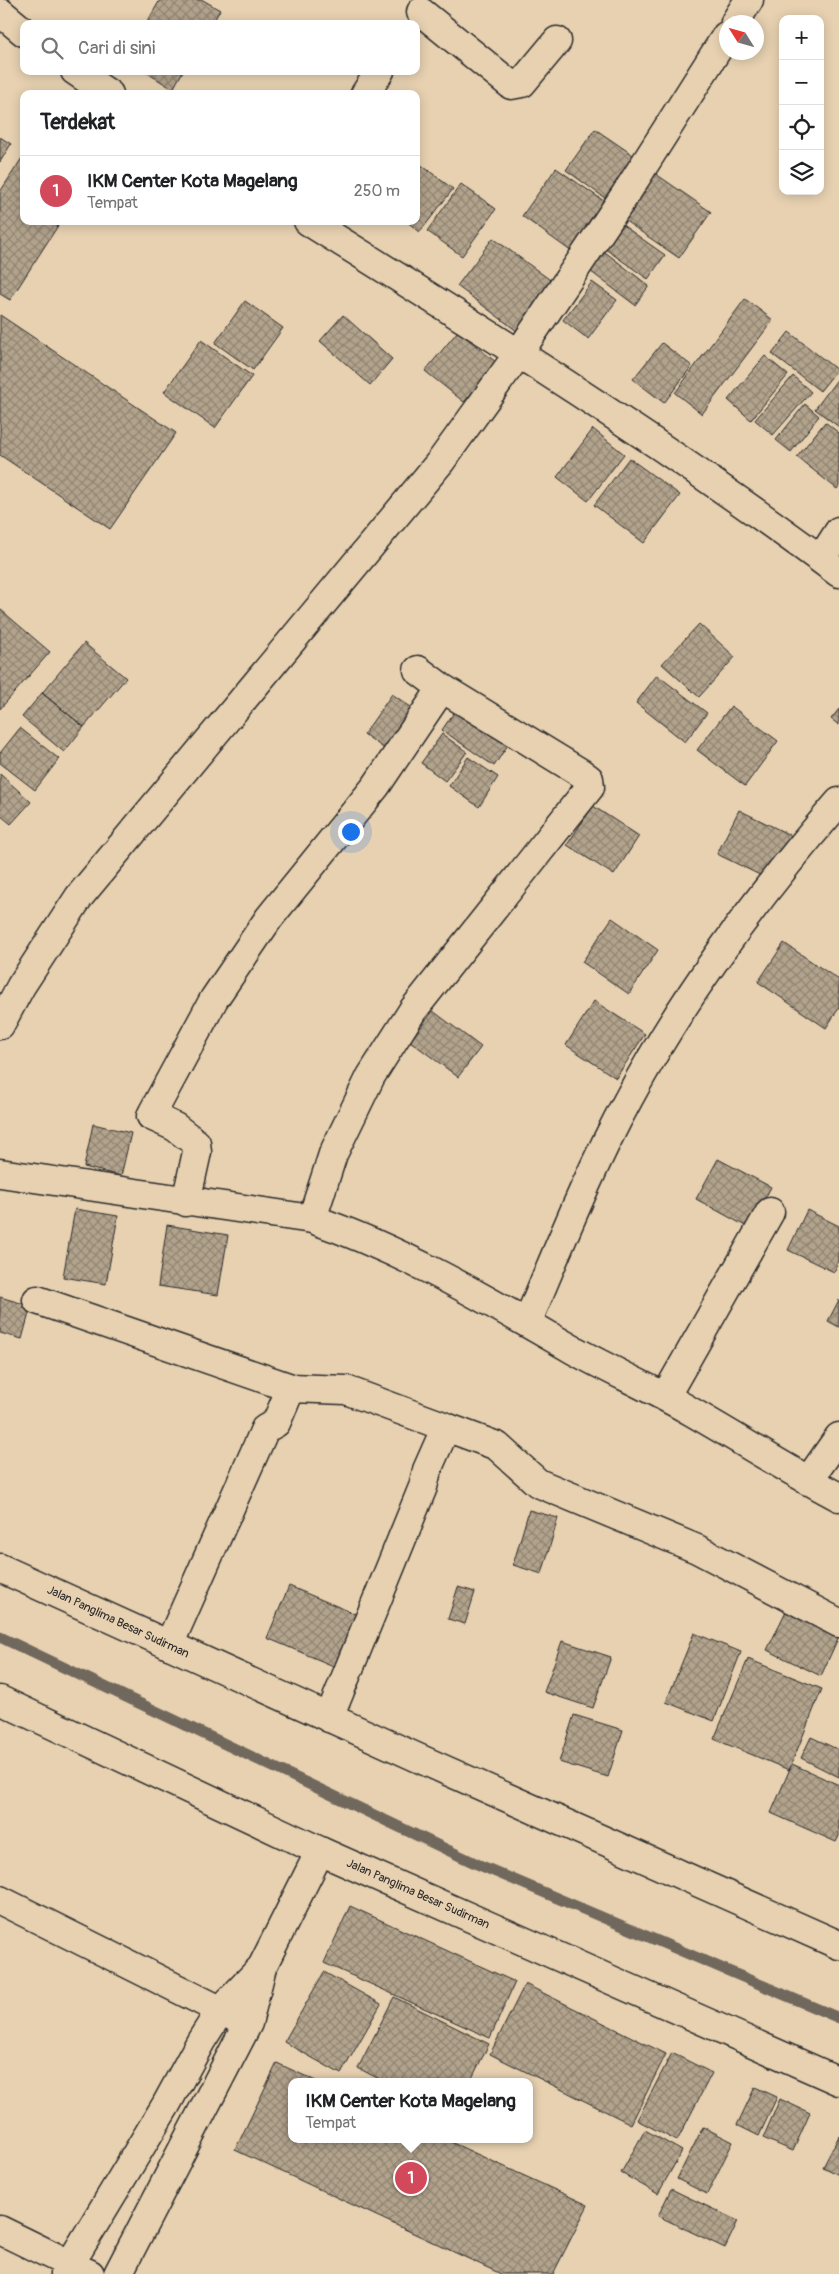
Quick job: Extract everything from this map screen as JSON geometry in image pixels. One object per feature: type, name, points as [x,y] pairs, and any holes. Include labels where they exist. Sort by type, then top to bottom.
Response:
[{"type":"street","points":[[739,15],[749,0]]},
{"type":"street","points":[[0,12],[20,29]]},
{"type":"street","points":[[421,12],[511,84],[522,83],[557,42]]},
{"type":"street","points":[[0,1025],[21,986],[79,897],[441,461],[519,353],[625,195],[719,47]]},
{"type":"street","points":[[81,75],[103,90]]},
{"type":"street","points":[[368,90],[377,75]]},
{"type":"street","points":[[314,225],[519,353],[759,514],[830,566],[839,531]]},
{"type":"street","points":[[312,1219],[333,1154],[376,1068],[413,1010],[590,787],[589,780],[581,773],[442,688],[418,670]]},
{"type":"street","points":[[186,1202],[197,1152],[196,1143],[175,1128],[152,1116],[152,1112],[214,999],[268,918],[376,786],[442,688]]},
{"type":"street","points":[[527,1323],[590,1175],[638,1082],[676,1020],[732,936],[839,802]]},
{"type":"street","points":[[0,1173],[186,1202],[312,1219],[352,1233],[432,1270],[591,1360],[665,1397],[808,1481],[839,1497]]},
{"type":"street","points":[[665,1397],[770,1212]]},
{"type":"street","points":[[37,1300],[291,1388],[346,1390],[497,1446],[538,1483],[698,1549],[839,1623]]},
{"type":"street","points":[[169,1645],[265,1429],[276,1423],[291,1388]]},
{"type":"street","points":[[329,1718],[423,1487],[427,1470],[446,1427]]},
{"type":"street","points":[[808,1481],[839,1437]]},
{"type":"street","name":"Jalan Panglima Besar Sudirman","points":[[0,1568],[329,1718],[839,1945]]},
{"type":"street","name":"Jalan Panglima Besar Sudirman","points":[[0,1700],[320,1850],[839,2081]]},
{"type":"street","points":[[118,2274],[248,2023],[262,1967],[320,1850]]},
{"type":"street","points":[[0,1900],[220,2011],[248,2023]]},
{"type":"street","points":[[0,2230],[75,2271],[220,2011],[262,1967]]},
{"type":"building","points":[[160,0],[203,0],[220,10],[214,20],[148,20]]},
{"type":"building","points":[[150,75],[181,75],[173,89]]},
{"type":"building","points":[[595,129],[639,159],[609,201],[566,170]]},
{"type":"building","points":[[0,137],[11,144],[0,162]]},
{"type":"building","points":[[20,161],[20,225],[58,225],[10,300],[0,294],[0,192]]},
{"type":"building","points":[[420,164],[453,189],[420,232],[411,225],[420,225]]},
{"type":"building","points":[[556,168],[614,208],[579,257],[522,216]]},
{"type":"building","points":[[653,172],[711,212],[679,258],[621,218]]},
{"type":"building","points":[[461,184],[496,209],[462,256],[427,231]]},
{"type":"building","points":[[621,224],[665,255],[648,279],[604,248]]},
{"type":"building","points":[[493,238],[557,285],[521,334],[457,286]]},
{"type":"building","points":[[605,252],[649,286],[635,305],[590,271]]},
{"type":"building","points":[[592,282],[617,300],[588,339],[563,320]]},
{"type":"building","points":[[745,299],[773,320],[702,414],[675,393]]},
{"type":"building","points":[[245,301],[283,328],[253,370],[215,343]]},
{"type":"building","points":[[0,315],[176,433],[110,529],[0,455]]},
{"type":"building","points":[[343,315],[392,359],[370,385],[320,341]]},
{"type":"building","points":[[458,331],[497,363],[464,402],[425,371]]},
{"type":"building","points":[[789,332],[837,370],[820,391],[772,354]]},
{"type":"building","points":[[201,340],[252,376],[215,428],[164,392]]},
{"type":"building","points":[[662,343],[692,366],[664,403],[633,379]]},
{"type":"building","points":[[765,356],[788,375],[751,420],[728,400]]},
{"type":"building","points":[[793,376],[811,392],[773,435],[755,420]]},
{"type":"building","points":[[839,377],[839,427],[815,409]]},
{"type":"building","points":[[805,404],[819,416],[791,452],[776,440]]},
{"type":"building","points":[[825,422],[839,433],[839,486],[837,489],[797,457]]},
{"type":"building","points":[[593,429],[624,454],[588,501],[557,477]]},
{"type":"building","points":[[629,458],[680,495],[644,543],[594,505]]},
{"type":"building","points":[[0,609],[50,652],[0,709]]},
{"type":"building","points":[[699,624],[735,657],[699,697],[662,664]]},
{"type":"building","points":[[84,643],[126,678],[84,727],[42,693]]},
{"type":"building","points":[[657,675],[707,713],[685,742],[636,703]]},
{"type":"building","points":[[42,693],[84,727],[64,752],[22,717]]},
{"type":"building","points":[[392,694],[421,714],[393,755],[364,734]]},
{"type":"building","points":[[461,702],[513,737],[494,766],[442,730]]},
{"type":"building","points":[[731,706],[778,741],[745,786],[697,750]]},
{"type":"building","points":[[839,709],[839,725],[831,719]]},
{"type":"building","points":[[20,728],[59,759],[35,790],[0,763],[0,753]]},
{"type":"building","points":[[442,734],[467,752],[445,781],[421,763]]},
{"type":"building","points":[[468,757],[498,777],[479,807],[449,786]]},
{"type":"building","points":[[0,774],[31,802],[11,824],[0,815]]},
{"type":"building","points":[[593,806],[639,836],[614,875],[567,845]]},
{"type":"building","points":[[739,810],[792,836],[770,880],[717,854]]},
{"type":"building","points":[[612,918],[658,950],[629,994],[582,962]]},
{"type":"building","points":[[784,943],[839,980],[839,1008],[826,1028],[758,982]]},
{"type":"building","points":[[594,1001],[645,1034],[616,1078],[566,1045]]},
{"type":"building","points":[[433,1011],[481,1047],[458,1077],[410,1041]]},
{"type":"building","points":[[93,1124],[131,1133],[121,1176],[84,1167]]},
{"type":"building","points":[[718,1159],[771,1187],[749,1228],[696,1199]]},
{"type":"building","points":[[75,1209],[118,1216],[106,1284],[63,1277]]},
{"type":"building","points":[[807,1210],[839,1226],[839,1261],[834,1272],[788,1250]]},
{"type":"building","points":[[167,1225],[228,1235],[218,1295],[158,1286]]},
{"type":"building","points":[[0,1297],[31,1306],[22,1339],[0,1333]]},
{"type":"building","points":[[839,1300],[839,1327],[828,1321]]},
{"type":"building","points":[[529,1510],[558,1518],[542,1574],[513,1565]]},
{"type":"building","points":[[289,1586],[365,1618],[343,1670],[267,1638]]},
{"type":"building","points":[[458,1587],[475,1592],[465,1624],[448,1619]]},
{"type":"building","points":[[786,1611],[839,1636],[821,1676],[767,1650]]},
{"type":"building","points":[[694,1633],[741,1652],[714,1721],[666,1702]]},
{"type":"building","points":[[562,1641],[611,1657],[593,1708],[544,1692]]},
{"type":"building","points":[[748,1659],[822,1689],[789,1770],[714,1739]]},
{"type":"building","points":[[574,1715],[623,1730],[608,1777],[559,1762]]},
{"type":"building","points":[[811,1737],[839,1750],[839,1777],[801,1758]]},
{"type":"building","points":[[792,1764],[839,1785],[839,1836],[836,1842],[771,1813]]},
{"type":"building","points":[[350,1906],[515,1982],[490,2038],[324,1963]]},
{"type":"building","points":[[324,1972],[381,2004],[341,2074],[284,2042]]},
{"type":"building","points":[[525,1984],[666,2054],[631,2124],[490,2054]]},
{"type":"building","points":[[394,1997],[489,2044],[472,2078],[377,2078],[358,2068]]},
{"type":"building","points":[[672,2053],[712,2073],[677,2141],[637,2120]]},
{"type":"building","points":[[277,2063],[309,2078],[288,2078],[288,2143],[453,2143],[588,2205],[553,2274],[501,2274],[235,2150]]},
{"type":"building","points":[[755,2087],[777,2097],[759,2136],[737,2125]]},
{"type":"building","points":[[780,2099],[810,2113],[793,2151],[763,2138]]},
{"type":"building","points":[[703,2127],[733,2142],[707,2194],[677,2179]]},
{"type":"building","points":[[645,2130],[682,2151],[658,2194],[621,2173]]},
{"type":"building","points":[[839,2136],[839,2175],[823,2167]]},
{"type":"building","points":[[671,2189],[738,2221],[725,2248],[658,2216]]},
{"type":"waterway","points":[[0,1637],[477,1864],[839,2018]]},
{"type":"place","name":"IKM Center Kota Magelang","points":[[411,2178]]}]
